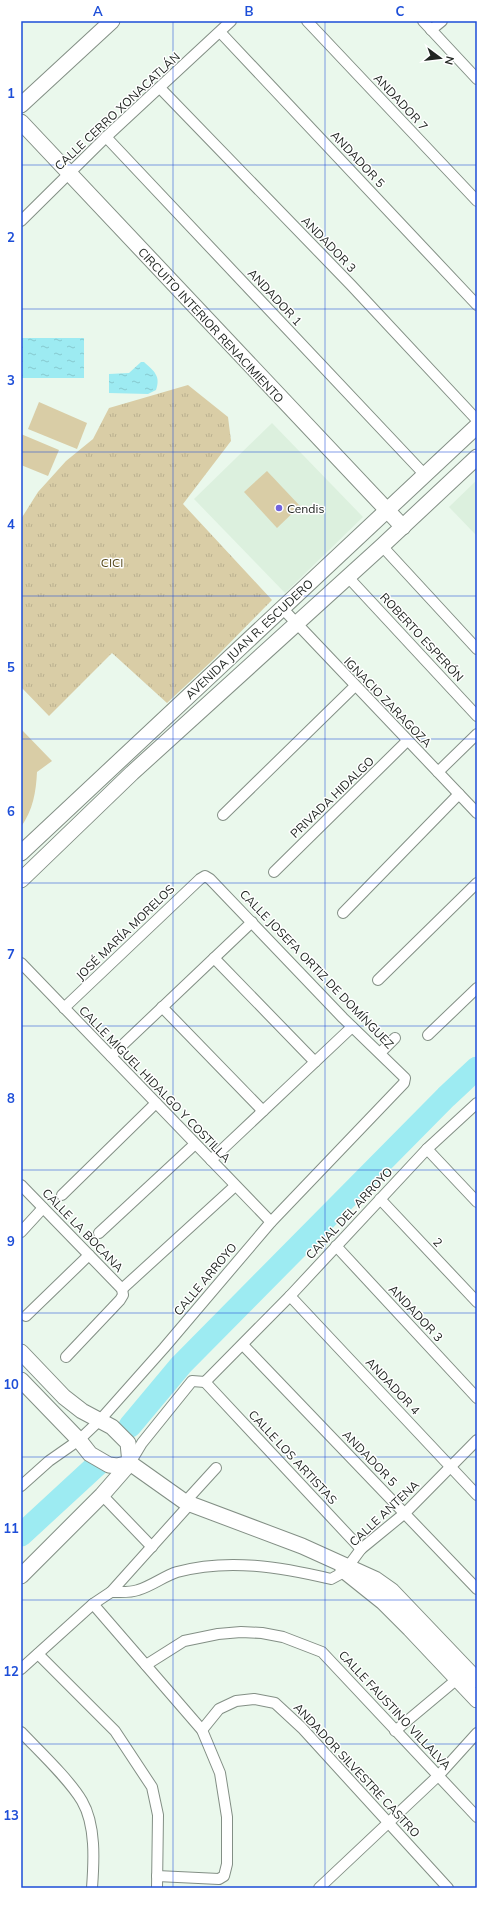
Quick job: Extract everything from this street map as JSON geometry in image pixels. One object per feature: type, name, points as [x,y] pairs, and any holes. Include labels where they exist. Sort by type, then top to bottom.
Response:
[{"type":"main road","points":[[21,105],[112,21]]},
{"type":"main road","name":"CIRCUITO INTERIOR RENACIMIENTO","points":[[21,122],[68,174],[403,527]]},
{"type":"main road","name":"AVENIDA JUAN R. ESCUDERO","points":[[21,853],[477,426]]},
{"type":"main road","points":[[454,448],[473,461]]},
{"type":"main road","name":"AVENIDA JUAN R. ESCUDERO","points":[[21,880],[132,773],[347,576],[403,527],[473,461]]},
{"type":"main road","points":[[121,759],[132,773]]},
{"type":"main road","points":[[21,853],[34,868]]},
{"type":"main road","points":[[21,1352],[64,1397],[82,1411],[112,1428],[128,1443],[130,1463],[102,1495],[21,1576]]},
{"type":"main road","points":[[21,1380],[79,1440],[90,1454],[109,1465],[117,1466],[130,1463],[187,1503],[302,1546],[334,1561],[347,1569],[410,1629],[456,1680],[477,1700]]},
{"type":"main road","points":[[347,1569],[375,1579],[392,1591],[477,1680]]},
{"type":"street","name":"CALLE CERRO XONACATLÁN","points":[[21,221],[106,137],[232,21]]},
{"type":"street","name":"ANDADOR 7","points":[[307,21],[477,201]]},
{"type":"street","points":[[423,21],[477,79]]},
{"type":"street","points":[[432,30],[442,21]]},
{"type":"street","name":"ANDADOR 5","points":[[220,32],[477,305]]},
{"type":"street","name":"ANDADOR 3","points":[[160,88],[351,285],[477,420]]},
{"type":"street","name":"ANDADOR 1","points":[[106,137],[425,475]]},
{"type":"street","points":[[382,546],[477,649]]},
{"type":"street","name":"ROBERTO ESPERÓN","points":[[347,576],[477,716]]},
{"type":"street","name":"IGNACIO ZARAGOZA","points":[[282,608],[477,813]]},
{"type":"street","points":[[223,815],[355,686]]},
{"type":"street","points":[[438,772],[477,734]]},
{"type":"street","name":"PRIVADA HIDALGO","points":[[274,872],[408,740]]},
{"type":"street","points":[[343,913],[459,794]]},
{"type":"street","name":"CALLE JOSEFA ORTIZ DE DOMÍNGUEZ","points":[[205,876],[210,879],[252,922],[352,1027],[400,1072],[405,1078],[404,1084]]},
{"type":"street","name":"JOSÉ MARÍA MORELOS","points":[[64,1008],[200,879],[205,876]]},
{"type":"street","points":[[378,980],[477,883]]},
{"type":"street","points":[[111,1056],[252,922]]},
{"type":"street","points":[[214,958],[315,1062]]},
{"type":"street","name":"CALLE MIGUEL HIDALGO Y COSTILLA","points":[[21,963],[271,1222]]},
{"type":"street","points":[[428,1035],[477,988]]},
{"type":"street","points":[[162,1007],[263,1111]]},
{"type":"street","points":[[211,1160],[352,1027]]},
{"type":"street","points":[[380,1053],[395,1038]]},
{"type":"street","name":"CALLE ARROYO","points":[[21,1486],[49,1461],[79,1440],[100,1420],[164,1348],[271,1222],[404,1084]]},
{"type":"street","points":[[62,1195],[156,1103]]},
{"type":"street","name":"CANAL DEL ARROYO","points":[[205,1382],[290,1296],[427,1149],[477,1103]]},
{"type":"street","points":[[98,1233],[195,1144]]},
{"type":"street","points":[[427,1149],[477,1202]]},
{"type":"street","name":"CALLE LA BOCANA","points":[[21,1185],[123,1292]]},
{"type":"street","points":[[66,1357],[123,1292],[235,1186]]},
{"type":"street","name":"2","points":[[380,1199],[477,1302]]},
{"type":"street","points":[[21,1232],[43,1208]]},
{"type":"street","name":"ANDADOR 3","points":[[336,1246],[477,1398]]},
{"type":"street","points":[[26,1316],[89,1255]]},
{"type":"street","name":"ANDADOR 4","points":[[290,1296],[380,1390],[450,1468],[477,1495]]},
{"type":"street","name":"ANDADOR 5","points":[[243,1345],[477,1589]]},
{"type":"street","points":[[130,1463],[142,1443],[192,1381],[205,1382]]},
{"type":"street","name":"CALLE LOS ARTISTAS","points":[[205,1382],[361,1549]]},
{"type":"street","name":"CALLE ANTENA","points":[[347,1569],[361,1549],[405,1513],[477,1440]]},
{"type":"street","points":[[21,1669],[94,1604],[111,1592],[152,1547],[216,1468]]},
{"type":"street","points":[[102,1495],[152,1547]]},
{"type":"street","points":[[111,1592],[137,1591],[176,1573],[209,1566],[245,1565],[274,1567],[331,1579],[347,1569]]},
{"type":"street","points":[[94,1604],[202,1730],[220,1773],[227,1817],[227,1864],[224,1876],[219,1879],[157,1876]]},
{"type":"street","name":"CALLE FAUSTINO VILLALVA","points":[[146,1665],[184,1641],[218,1634],[241,1632],[262,1633],[283,1637],[322,1652],[338,1667],[395,1731],[439,1775],[477,1817]]},
{"type":"street","points":[[38,1654],[115,1731],[152,1787],[158,1815],[157,1888]]},
{"type":"street","points":[[395,1731],[456,1680]]},
{"type":"street","name":"ANDADOR SILVESTRE CASTRO","points":[[202,1730],[219,1709],[236,1701],[254,1699],[275,1703],[302,1728],[448,1888]]},
{"type":"street","points":[[21,1732],[82,1801],[91,1825],[93,1871],[92,1888]]},
{"type":"street","points":[[319,1888],[388,1821],[439,1775],[477,1733]]},
{"type":"shaded area","name":"Cendis","points":[[272,423],[363,517],[285,593],[194,499]]},
{"type":"shaded area","points":[[477,480],[477,536],[449,507]]},
{"type":"green space","name":"CICI","points":[[188,385],[228,417],[231,441],[183,504],[272,600],[214,659],[167,703],[112,653],[49,716],[21,687],[21,519],[38,492],[66,461],[93,439],[109,408]]},
{"type":"green space","points":[[39,402],[87,423],[77,449],[28,429]]},
{"type":"green space","points":[[21,434],[59,450],[48,476],[21,465]]},
{"type":"green space","points":[[267,471],[300,506],[277,528],[244,492]]},
{"type":"green space","points":[[21,729],[52,761],[37,772],[33,801],[21,827]]},
{"type":"water","points":[[21,338],[84,338],[84,378],[21,378]]},
{"type":"water","points":[[141,362],[144,362],[156,374],[158,381],[156,390],[148,394],[109,393],[109,374],[129,373]]},
{"type":"waterway","points":[[130,1426],[181,1365],[446,1097],[477,1068]]},
{"type":"waterway","points":[[21,1535],[98,1464]]},
{"type":"place","name":"Cendis","points":[[279,508]]}]
